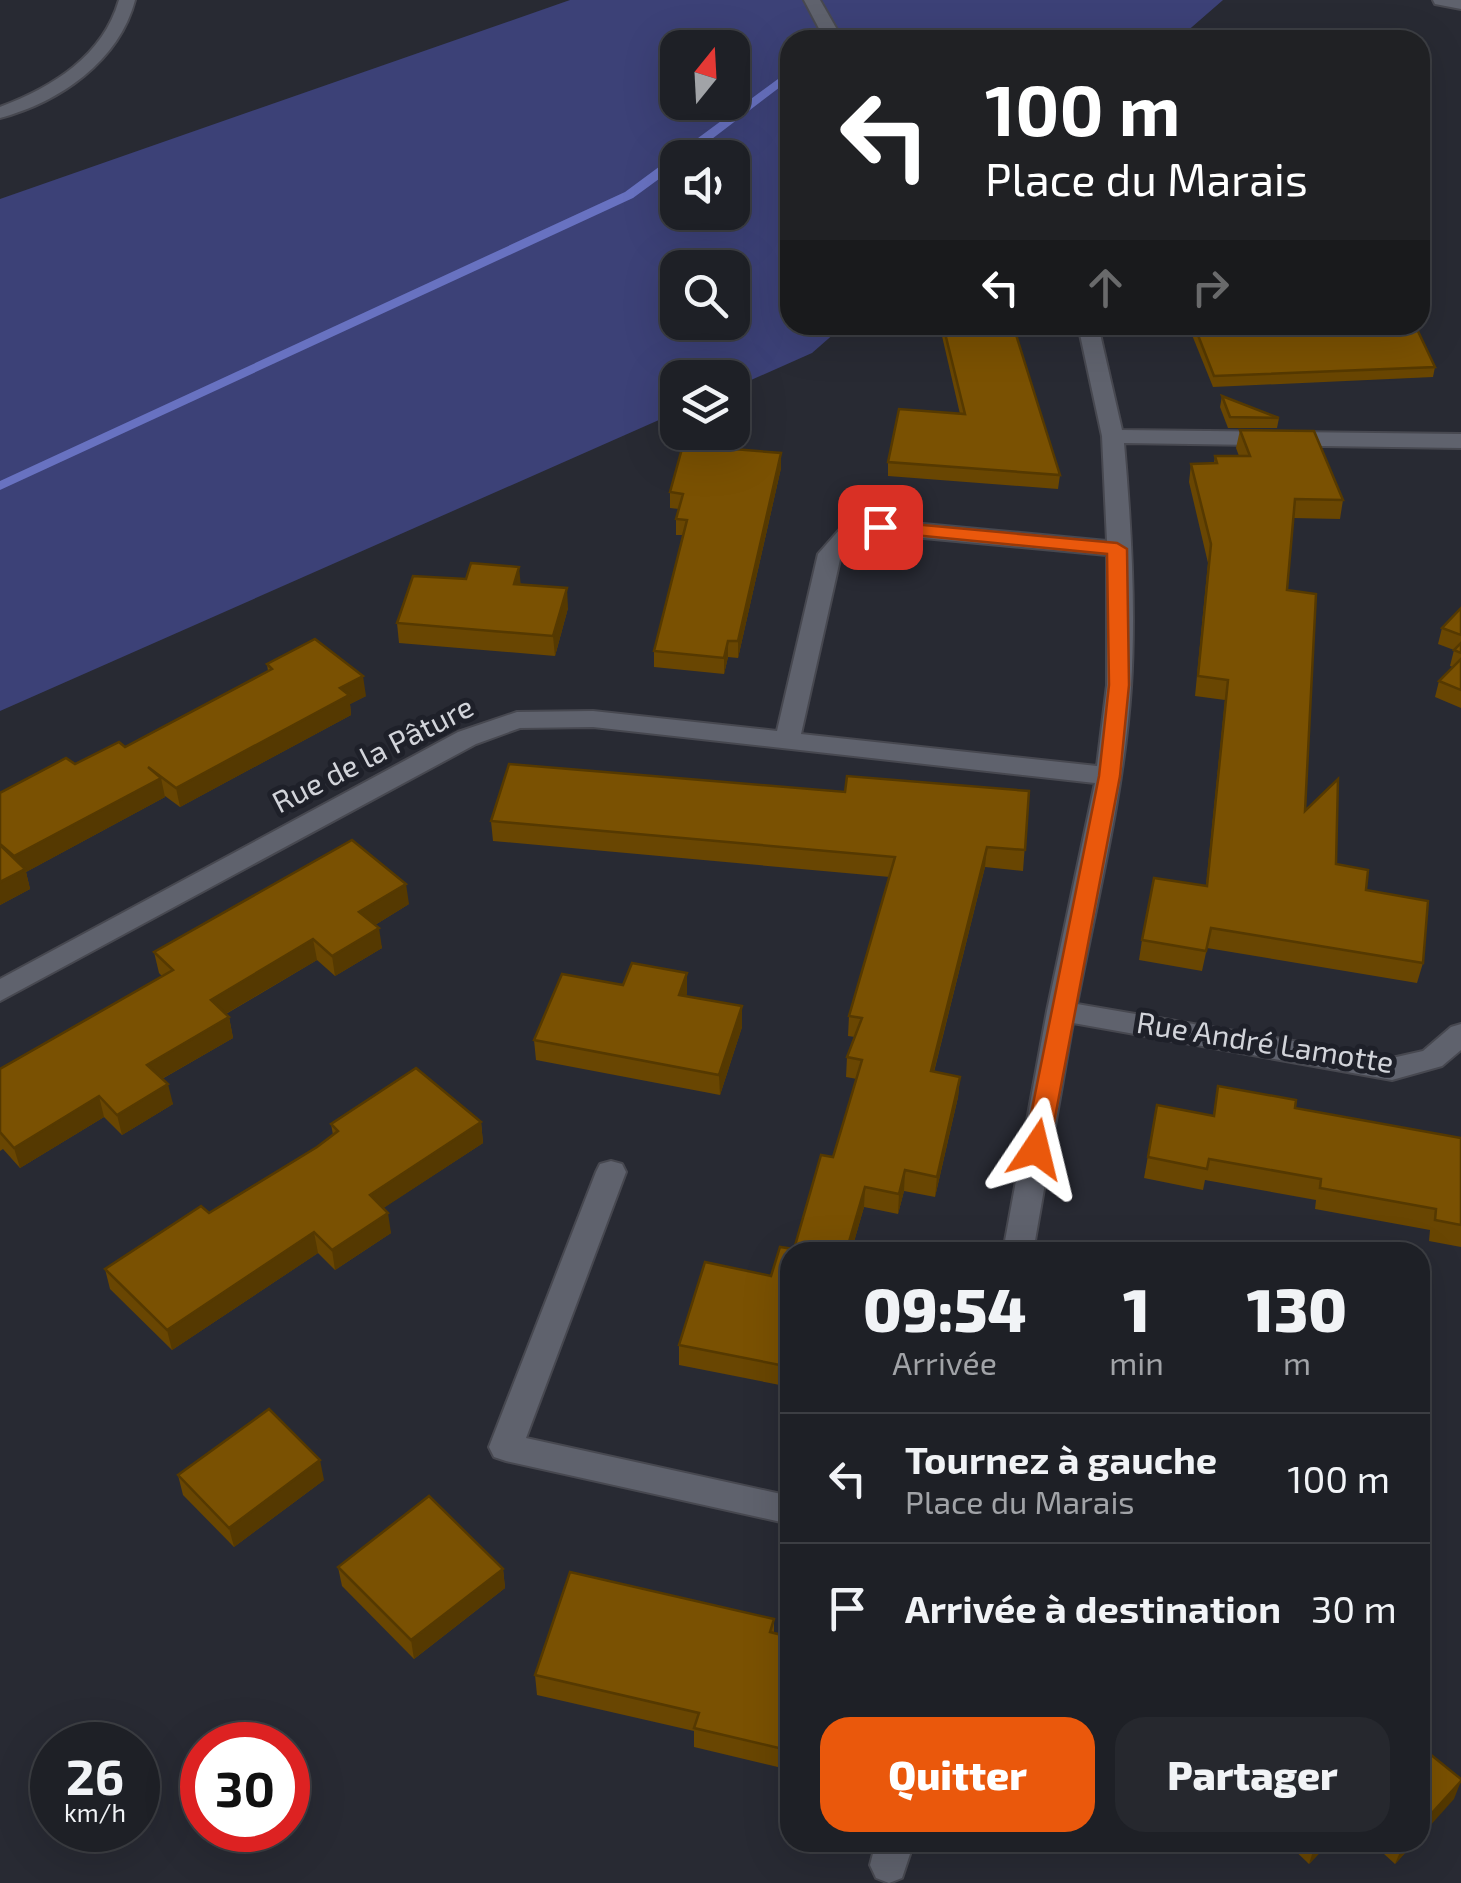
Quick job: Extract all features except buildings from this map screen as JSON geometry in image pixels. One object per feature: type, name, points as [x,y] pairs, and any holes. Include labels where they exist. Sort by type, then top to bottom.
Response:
[{"type":"street","points":[[0,113],[27,104],[82,67],[116,34],[127,0]]},
{"type":"street","points":[[812,0],[828,30]]},
{"type":"street","points":[[1441,0],[1461,4]]},
{"type":"street","points":[[0,99],[27,104]]},
{"type":"street","points":[[1020,1242],[1061,1010],[1110,776],[1119,685],[1119,512],[1113,436],[1090,335]]},
{"type":"street","points":[[1113,436],[1461,441]]},
{"type":"street","points":[[787,741],[830,554],[848,534],[880,527],[1117,549]]},
{"type":"street","name":"Rue de la Pâture","points":[[0,991],[467,738],[517,720],[594,719],[1110,776]]},
{"type":"street","name":"Rue André Lamotte","points":[[1061,1010],[1392,1068],[1432,1059],[1461,1034]]},
{"type":"street","points":[[611,1172],[506,1447],[780,1508]]},
{"type":"shaded area","points":[[570,0],[1223,0],[1188,30],[780,30],[780,335],[833,335],[812,353],[750,380],[750,360],[660,360],[660,420],[0,711],[0,199]]},
{"type":"waterway","points":[[703,140],[780,82]]},
{"type":"waterway","points":[[0,486],[629,195],[660,172]]},
{"type":"route","points":[[880,527],[1117,549],[1119,685],[1110,776],[1070,960],[1036,1149]]}]
